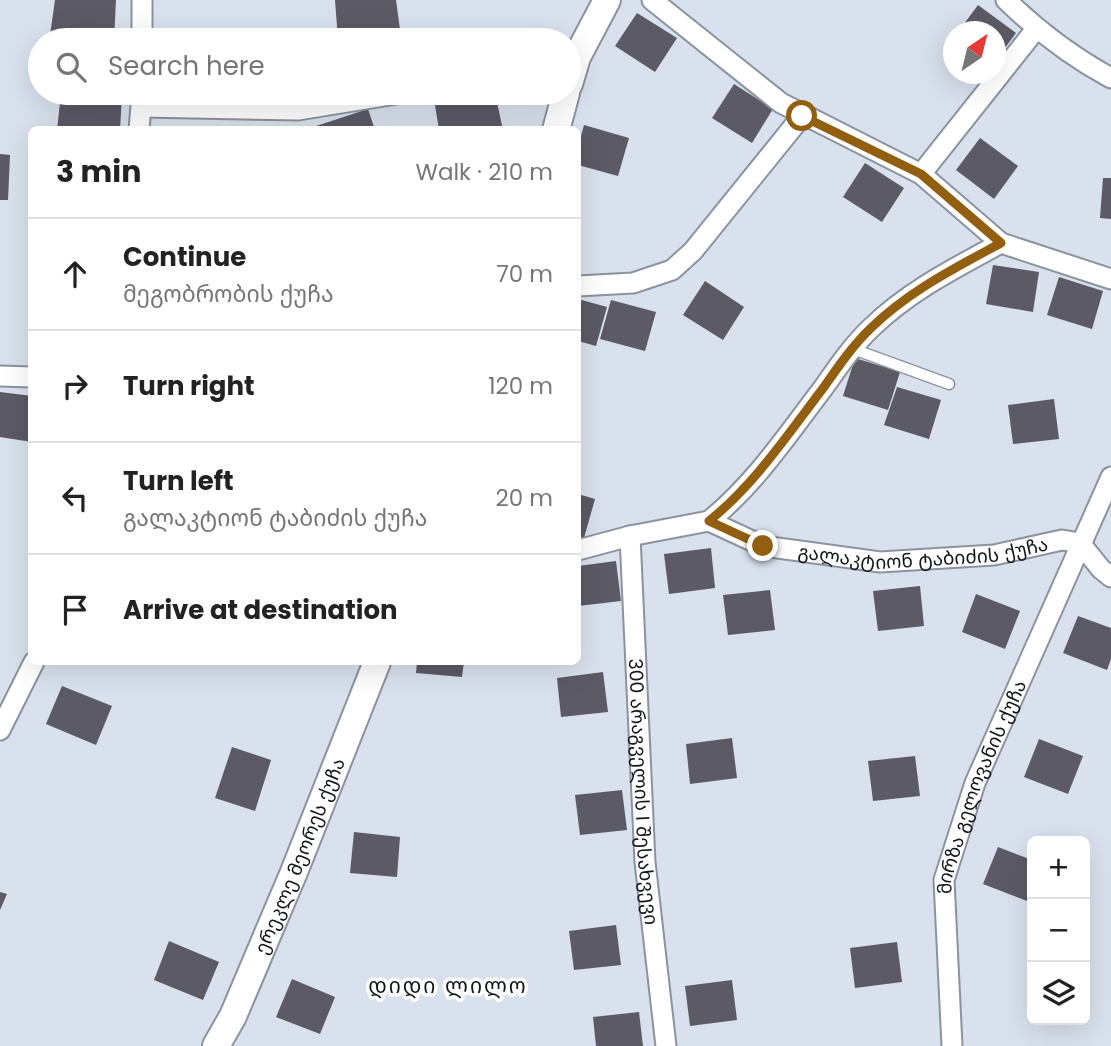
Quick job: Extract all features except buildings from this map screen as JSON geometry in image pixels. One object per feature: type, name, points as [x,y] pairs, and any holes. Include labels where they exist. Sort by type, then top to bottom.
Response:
[{"type":"street","points":[[142,0],[142,28]]},
{"type":"street","points":[[581,44],[607,0]]},
{"type":"street","points":[[652,0],[781,103],[921,174],[1001,243],[1111,279]]},
{"type":"street","points":[[1006,0],[1036,29],[1111,78]]},
{"type":"street","points":[[921,174],[1036,29]]},
{"type":"street","points":[[139,126],[142,105]]},
{"type":"street","points":[[220,105],[298,110],[329,105]]},
{"type":"street","points":[[557,126],[563,105]]},
{"type":"street","points":[[581,286],[633,283],[672,270],[693,251],[802,116]]},
{"type":"street","points":[[581,549],[630,536],[709,521],[760,471],[871,328],[925,284],[1001,243]]},
{"type":"street","points":[[0,376],[28,377]]},
{"type":"street","points":[[1111,477],[1080,543],[1111,577]]},
{"type":"street","name":"გალაკტიონ ტაბიძის ქუჩა","points":[[709,521],[763,546],[880,562],[994,555],[1062,540],[1080,543]]},
{"type":"street","name":"300 არაგველის I შესახვევი","points":[[630,536],[645,862],[666,1046]]},
{"type":"street","name":"მირზა გელოვანის ქუჩა","points":[[952,1046],[944,880],[975,783],[1080,543]]},
{"type":"street","points":[[0,730],[32,665]]},
{"type":"street","name":"ერეკლე მეორეს ქუჩა","points":[[216,1046],[233,1016],[289,884],[376,665]]},
{"type":"lane","points":[[853,349],[949,384]]},
{"type":"district","name":"დიდი ლილო","points":[[448,986]]},
{"type":"route","points":[[763,546],[709,521],[760,471],[843,360],[871,328],[925,284],[1001,243],[921,174],[802,116]]}]
